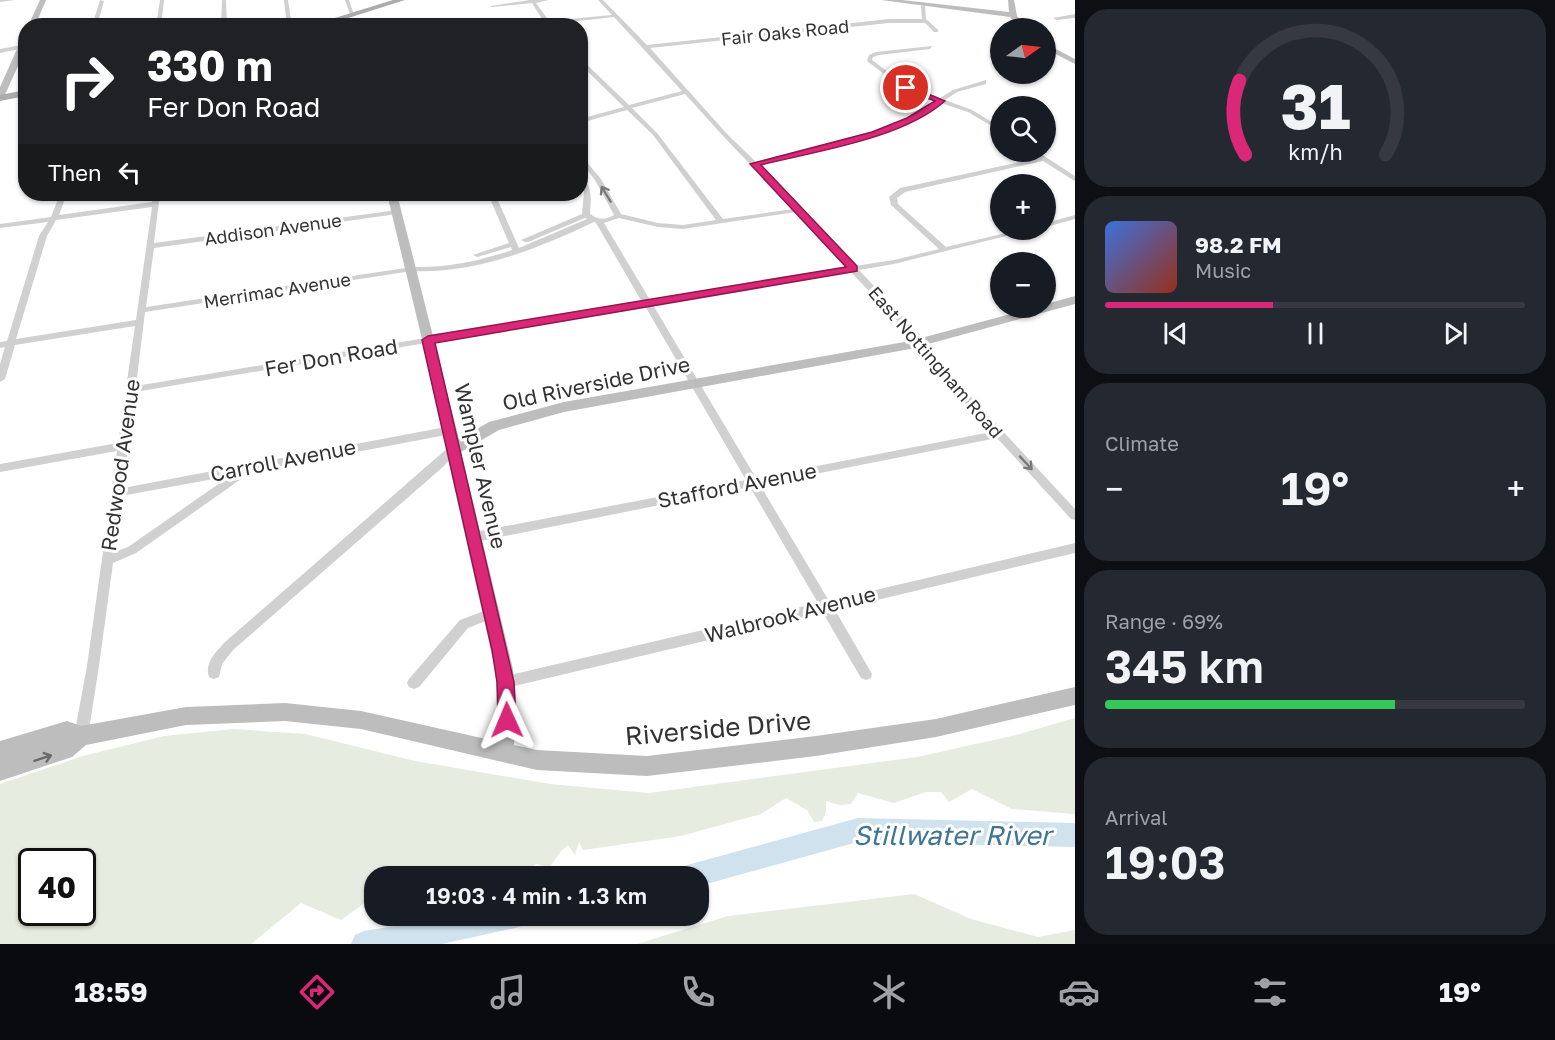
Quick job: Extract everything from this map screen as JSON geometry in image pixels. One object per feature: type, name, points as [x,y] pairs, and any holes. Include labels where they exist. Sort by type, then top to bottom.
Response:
[{"type":"main road","points":[[339,18],[402,0]]},
{"type":"main road","points":[[0,98],[18,95]]},
{"type":"street","points":[[0,1],[13,0]]},
{"type":"street","points":[[35,18],[43,0]]},
{"type":"street","points":[[159,18],[162,0]]},
{"type":"street","points":[[224,0],[224,18]]},
{"type":"street","points":[[286,0],[289,18]]},
{"type":"street","points":[[347,0],[352,14]]},
{"type":"street","points":[[492,6],[547,0]]},
{"type":"street","name":"East Nottingham Road","points":[[600,0],[646,47],[684,92],[921,341],[921,349],[1075,516]]},
{"type":"street","points":[[884,0],[1013,15]]},
{"type":"street","points":[[1011,0],[1015,18]]},
{"type":"street","points":[[97,18],[102,1]]},
{"type":"street","points":[[533,1],[544,18]]},
{"type":"street","points":[[923,6],[925,21],[936,31]]},
{"type":"street","points":[[588,19],[614,16]]},
{"type":"street","points":[[1056,18],[1075,16]]},
{"type":"street","name":"Fair Oaks Road","points":[[646,47],[889,21],[925,21]]},
{"type":"street","points":[[0,51],[18,44]]},
{"type":"street","points":[[930,47],[878,53],[870,57],[872,63],[906,88],[975,113],[990,123]]},
{"type":"street","points":[[1056,52],[1075,62]]},
{"type":"street","points":[[0,98],[4,77],[18,55]]},
{"type":"street","points":[[588,68],[629,106],[675,158],[722,222]]},
{"type":"street","points":[[755,164],[874,134],[910,120],[955,91],[984,83],[984,81]]},
{"type":"street","points":[[588,119],[684,92]]},
{"type":"street","points":[[945,250],[895,205],[893,200],[896,194],[903,190],[1030,162]]},
{"type":"street","points":[[1048,162],[1075,180]]},
{"type":"street","points":[[588,166],[598,179],[618,216],[670,226],[722,222],[798,210]]},
{"type":"street","points":[[588,192],[592,219],[695,384],[866,674]]},
{"type":"street","points":[[0,379],[43,236],[54,218],[60,201]]},
{"type":"street","points":[[0,226],[145,201]]},
{"type":"street","name":"Redwood Avenue","points":[[81,736],[108,560],[156,201]]},
{"type":"street","name":"Wampler Avenue","points":[[394,201],[451,430],[506,682],[507,720],[504,752]]},
{"type":"street","points":[[494,201],[514,248]]},
{"type":"street","name":"Addison Avenue","points":[[150,246],[397,212]]},
{"type":"street","name":"Merrimac Avenue","points":[[0,345],[140,316],[412,269],[422,271],[471,263],[592,219],[614,219],[618,216]]},
{"type":"street","points":[[1056,222],[1075,217]]},
{"type":"street","name":"Fer Don Road","points":[[130,390],[854,269],[990,239]]},
{"type":"street","name":"Old Riverside Drive","points":[[214,673],[216,662],[229,646],[454,449],[494,426],[564,407],[910,345],[1073,303]]},
{"type":"street","points":[[451,430],[494,426]]},
{"type":"street","name":"Carroll Avenue","points":[[117,493],[451,430]]},
{"type":"street","name":"Stafford Avenue","points":[[475,537],[999,434]]},
{"type":"street","points":[[0,468],[123,446]]},
{"type":"street","points":[[108,560],[132,550],[252,466]]},
{"type":"street","name":"Walbrook Avenue","points":[[506,682],[1075,548]]},
{"type":"street","points":[[414,682],[464,624],[492,613]]},
{"type":"street","name":"Riverside Drive","points":[[0,771],[65,750],[81,736],[186,716],[285,712],[361,720],[537,760],[648,766],[696,762],[936,728],[1075,696]]},
{"type":"street","name":"Riverside Drive","points":[[0,751],[67,730],[81,736]]},
{"type":"shaded area","points":[[1075,718],[1075,814],[1012,809],[972,789],[949,802],[941,792],[926,792],[894,803],[858,793],[851,804],[840,805],[826,801],[826,812],[822,821],[814,822],[807,810],[786,798],[761,814],[681,836],[583,850],[579,842],[575,855],[568,845],[551,866],[536,864],[533,866],[364,866],[364,903],[341,920],[301,903],[251,944],[0,944],[0,784],[83,756],[164,736],[234,729],[305,734],[415,761],[550,784],[649,793],[917,757],[1016,735]]},
{"type":"shaded area","points":[[914,894],[971,919],[1038,937],[1075,930],[1075,944],[637,944],[696,926],[709,926],[709,922],[728,916]]},
{"type":"waterway","name":"Stillwater River","points":[[709,871],[858,830],[1075,835]]},
{"type":"waterway","name":"Stillwater River","points":[[364,944],[469,926]]},
{"type":"route","points":[[507,720],[506,682],[500,650],[455,459],[451,430],[428,340],[854,269],[755,164],[874,134],[910,120],[941,101],[906,88]]}]
